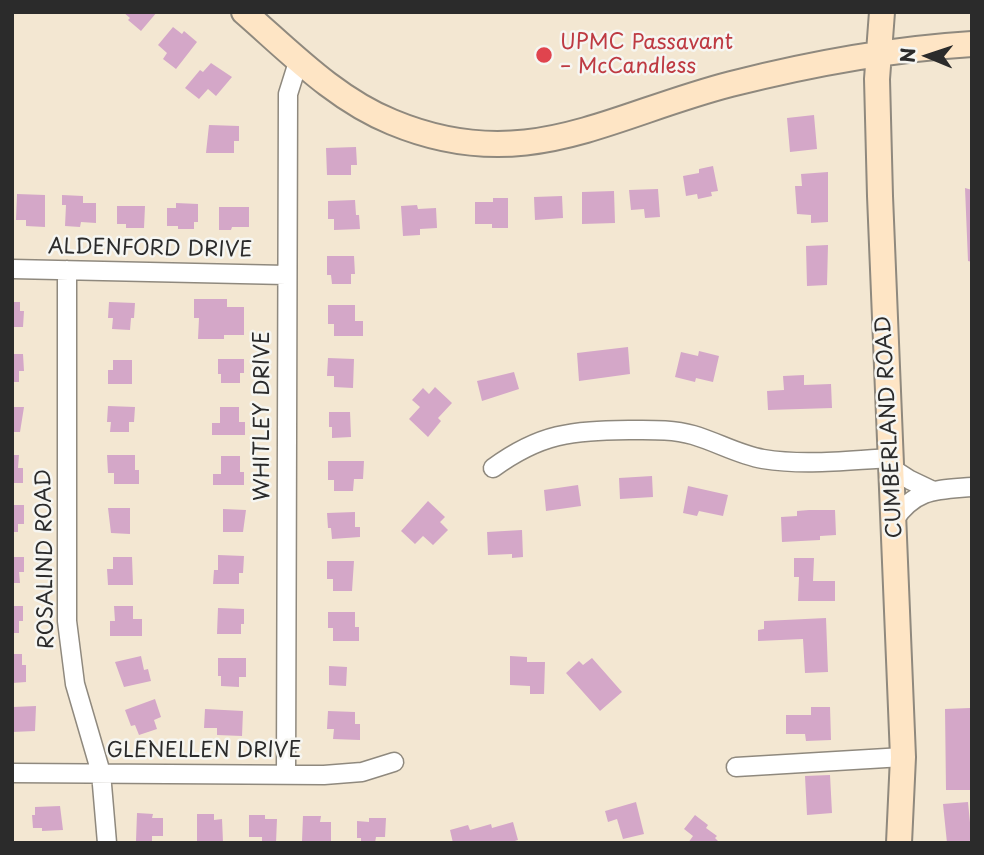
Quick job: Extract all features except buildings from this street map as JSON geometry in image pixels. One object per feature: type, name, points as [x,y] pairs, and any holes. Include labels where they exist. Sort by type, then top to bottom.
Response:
[{"type":"main road","points":[[244,12],[346,98],[391,122],[466,143],[520,145],[568,136],[728,85],[879,53],[972,44]]},
{"type":"main road","name":"CUMBERLAND ROAD","points":[[882,12],[879,53],[880,196],[903,757],[899,843]]},
{"type":"street","name":"WHITLEY DRIVE","points":[[286,774],[288,94],[299,59]]},
{"type":"street","name":"ALDENFORD DRIVE","points":[[12,269],[286,275]]},
{"type":"street","name":"ROSALIND ROAD","points":[[67,270],[69,652],[75,684],[100,773],[107,843]]},
{"type":"street","points":[[493,468],[514,452],[553,436],[588,431],[664,430],[681,432],[743,454],[780,461],[892,463],[910,480],[931,490]]},
{"type":"street","points":[[894,520],[908,503],[931,490],[972,487]]},
{"type":"street","points":[[736,767],[903,757]]},
{"type":"street","name":"GLENELLEN DRIVE","points":[[12,773],[362,772],[394,762]]},
{"type":"place","name":"UPMC Passavant – McCandless","points":[[544,55]]}]
